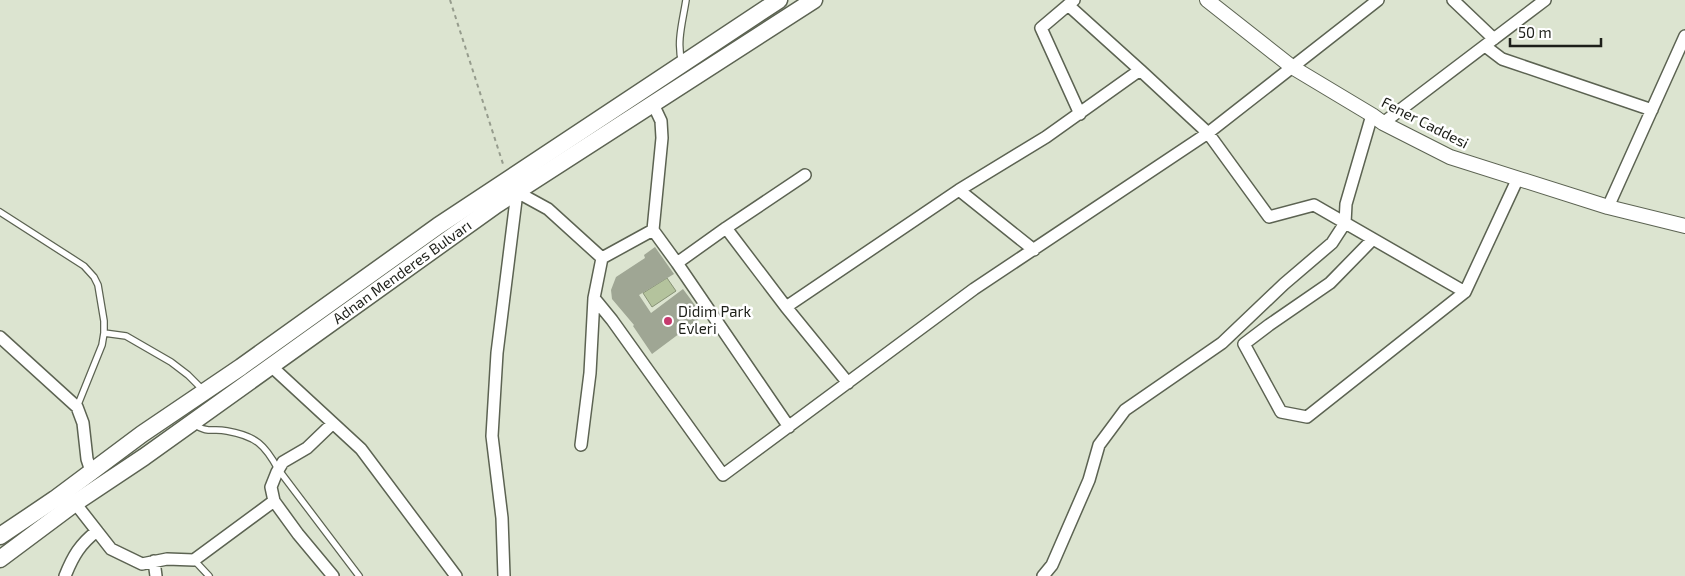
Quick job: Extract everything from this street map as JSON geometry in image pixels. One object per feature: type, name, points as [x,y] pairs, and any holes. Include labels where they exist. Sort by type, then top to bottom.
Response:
[{"type":"main road","name":"Adnan Menderes Bulvarı","points":[[0,559],[76,503],[271,366],[512,185],[683,64],[779,0]]},
{"type":"main road","name":"Adnan Menderes Bulvarı","points":[[0,536],[55,500],[91,471],[438,226],[653,104],[814,0]]},
{"type":"street","name":"Fener Caddesi","points":[[1206,0],[1292,67],[1377,119],[1450,156],[1608,207],[1685,226]]},
{"type":"street","points":[[594,298],[612,320],[723,475],[974,289],[1208,133],[1378,0]]},
{"type":"street","points":[[1453,0],[1502,59],[1652,110]]},
{"type":"street","points":[[1043,576],[1052,565],[1090,480],[1099,445],[1125,410],[1222,343],[1284,284],[1332,243],[1345,223],[1346,204],[1377,119],[1489,42],[1545,0]]},
{"type":"street","points":[[1080,114],[1040,28],[1071,2],[1208,133],[1269,216],[1314,205],[1465,292]]},
{"type":"street","points":[[1608,207],[1685,36]]},
{"type":"street","points":[[786,307],[959,190],[1046,137],[1140,70]]},
{"type":"street","points":[[653,104],[661,122],[662,138],[653,230],[678,263],[789,427]]},
{"type":"street","points":[[678,263],[805,175]]},
{"type":"street","points":[[1373,240],[1330,283],[1244,344],[1281,412],[1308,417],[1465,292],[1518,178]]},
{"type":"street","points":[[504,576],[502,518],[492,436],[497,353],[512,185],[548,209],[602,258]]},
{"type":"street","points":[[959,190],[1034,250]]},
{"type":"street","points":[[726,228],[786,307],[848,383]]},
{"type":"street","points":[[581,445],[590,373],[594,298],[602,258],[653,230]]},
{"type":"street","points":[[1256,311],[1269,325]]},
{"type":"street","points":[[0,337],[77,407],[83,423],[87,459],[91,471]]},
{"type":"street","points":[[271,366],[361,449],[456,576]]},
{"type":"street","points":[[332,424],[307,448],[283,462],[271,487],[274,501],[298,534],[333,576]]},
{"type":"street","points":[[76,503],[111,549],[142,564],[167,559],[194,560],[274,501]]},
{"type":"street","points":[[65,576],[72,557],[97,531]]},
{"type":"street","points":[[154,561],[156,576]]},
{"type":"lane","points":[[683,64],[680,54],[680,38],[686,0]]},
{"type":"lane","points":[[0,212],[89,271],[98,285],[104,321],[102,345],[77,407]]},
{"type":"lane","points":[[104,333],[126,336],[171,362],[205,392]]},
{"type":"lane","points":[[191,423],[205,431],[226,431],[256,441],[267,450],[278,469],[359,576]]},
{"type":"lane","points":[[194,560],[209,576]]},
{"type":"path","points":[[450,0],[512,185]]},
{"type":"shaded area","points":[[667,278],[676,291],[652,307],[643,293]]},
{"type":"building","points":[[655,247],[674,274],[639,295],[651,313],[683,289],[703,316],[652,354],[634,325],[612,299],[611,290],[616,277],[645,258],[644,255]]},
{"type":"place","name":"Didim Park Evleri","points":[[668,321]]}]
